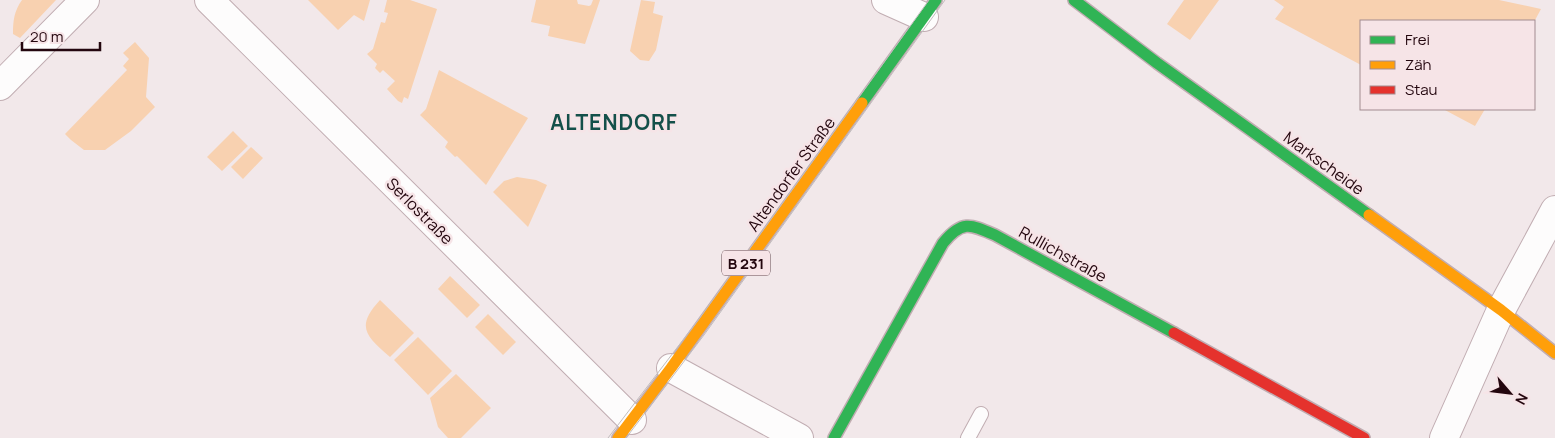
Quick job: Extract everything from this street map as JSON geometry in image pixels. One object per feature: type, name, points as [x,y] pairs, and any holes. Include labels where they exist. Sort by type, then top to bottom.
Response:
[{"type":"street","points":[[0,86],[85,0]]},
{"type":"street","name":"Serlostraße","points":[[209,0],[625,429]]},
{"type":"street","points":[[886,0],[930,9]]},
{"type":"street","name":"Markscheide","points":[[1074,0],[1157,63],[1500,310],[1555,353]]},
{"type":"street","name":"Altendorfer Straße","points":[[625,429],[930,9]]},
{"type":"street","points":[[1444,438],[1500,310],[1555,210]]},
{"type":"street","name":"Rullichstraße","points":[[834,438],[943,243],[953,230],[964,225],[975,226],[995,235],[1364,438]]},
{"type":"street","points":[[671,368],[799,438]]},
{"type":"lane","points":[[968,438],[981,414]]},
{"type":"shaded area","points":[[22,0],[56,0],[20,38],[13,34],[13,25],[16,12]]},
{"type":"shaded area","points":[[308,0],[370,0],[364,21],[354,15],[338,30]]},
{"type":"shaded area","points":[[387,0],[410,0],[437,9],[408,99],[404,97],[402,103],[387,89],[395,81],[383,70],[380,73],[375,68],[377,64],[367,54],[373,49],[381,22],[385,23],[388,13],[384,12]]},
{"type":"shaded area","points":[[536,0],[577,0],[578,4],[589,6],[593,0],[600,0],[585,44],[548,36],[550,26],[531,22]]},
{"type":"shaded area","points":[[641,0],[655,2],[653,13],[663,16],[656,50],[649,61],[640,60],[630,51]]},
{"type":"shaded area","points":[[1184,0],[1219,0],[1190,40],[1167,24]]},
{"type":"shaded area","points":[[1274,0],[1499,0],[1541,9],[1535,20],[1360,20],[1360,64],[1275,19],[1284,7]]},
{"type":"shaded area","points":[[135,42],[149,58],[146,97],[155,107],[131,131],[105,150],[84,150],[65,134],[127,70],[123,66],[129,59],[123,53]]},
{"type":"shaded area","points":[[439,70],[528,118],[486,185],[457,156],[455,157],[445,147],[448,142],[420,115],[426,109]]},
{"type":"shaded area","points":[[1445,110],[1484,110],[1475,126]]},
{"type":"shaded area","points":[[233,131],[248,146],[222,171],[207,157]]},
{"type":"shaded area","points":[[251,147],[263,158],[243,179],[231,167]]},
{"type":"shaded area","points":[[517,177],[536,180],[547,185],[528,227],[493,192],[504,181]]},
{"type":"shaded area","points":[[450,276],[480,305],[467,318],[438,289]]},
{"type":"shaded area","points":[[380,300],[414,333],[390,357],[375,343],[367,331],[368,317]]},
{"type":"shaded area","points":[[488,314],[516,342],[503,355],[475,327]]},
{"type":"shaded area","points":[[418,337],[452,371],[428,395],[394,360]]},
{"type":"shaded area","points":[[456,374],[491,408],[461,438],[448,438],[438,427],[430,398]]},
{"type":"tram line","points":[[608,438],[699,319],[929,0]]},
{"type":"tram line","points":[[626,438],[704,335],[945,0]]},
{"type":"traffic: fast","points":[[862,103],[936,0]]},
{"type":"traffic: fast","points":[[1074,0],[1157,63],[1369,215]]},
{"type":"traffic: fast","points":[[834,438],[943,243],[961,227],[979,228],[995,235],[1174,333]]},
{"type":"traffic: slow","points":[[618,438],[671,368],[862,103]]},
{"type":"traffic: slow","points":[[1369,215],[1501,310],[1555,353]]},
{"type":"traffic: jam","points":[[1174,333],[1364,438]]},
{"type":"district","name":"ALTENDORF","points":[[614,122]]}]
